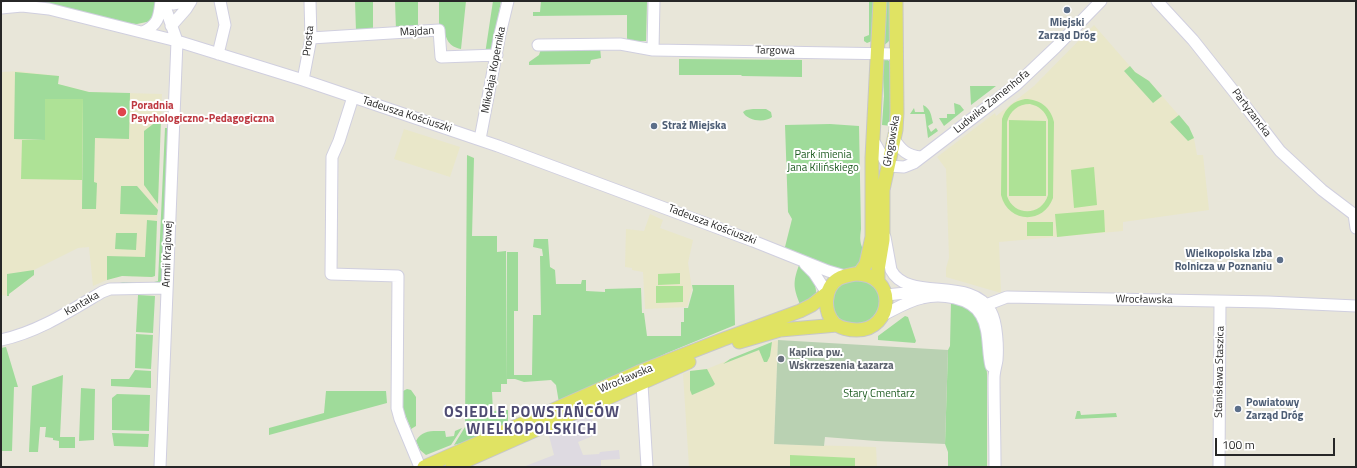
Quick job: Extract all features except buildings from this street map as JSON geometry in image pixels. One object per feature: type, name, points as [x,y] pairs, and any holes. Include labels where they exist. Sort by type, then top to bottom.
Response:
[{"type":"main road","name":"Głogowska","points":[[859,274],[866,264],[872,237],[873,140],[880,1]]},
{"type":"main road","name":"Głogowska","points":[[878,281],[883,231],[882,197],[894,139],[897,113],[896,1]]},
{"type":"main road","points":[[859,274],[878,281],[886,295],[886,304],[883,315],[872,326],[860,330],[852,330],[837,325],[832,320],[827,293],[834,282],[845,276],[859,274]]},
{"type":"main road","name":"Wrocławska","points":[[424,467],[639,372],[800,311],[812,305],[827,293]]},
{"type":"main road","name":"Wrocławska","points":[[452,467],[642,384],[711,352],[780,330],[837,325]]},
{"type":"street","points":[[162,1],[177,41]]},
{"type":"street","points":[[143,32],[157,22],[162,1]]},
{"type":"street","points":[[166,1],[173,4],[190,1]]},
{"type":"street","points":[[171,26],[186,9],[190,1]]},
{"type":"street","points":[[218,54],[225,25],[220,1]]},
{"type":"street","name":"Prosta","points":[[303,80],[311,38],[310,1]]},
{"type":"street","name":"Mikołaja Kopernika","points":[[480,139],[500,34],[508,1]]},
{"type":"street","points":[[653,50],[654,1]]},
{"type":"street","name":"Partyzancka","points":[[1157,1],[1197,46],[1280,150],[1322,190],[1355,214]]},
{"type":"street","name":"Ludwika Zamenhofa","points":[[888,166],[904,167],[914,163],[1016,85],[1056,47],[1098,3]]},
{"type":"street","name":"Tadeusza Kościuszki","points":[[1,8],[22,6],[48,9],[177,41],[303,80],[480,139],[758,243],[803,262],[845,276]]},
{"type":"street","name":"Majdan","points":[[311,38],[439,30],[440,57],[497,55]]},
{"type":"street","name":"Armii Krajowej","points":[[160,467],[177,41]]},
{"type":"street","name":"Targowa","points":[[538,45],[620,44],[653,50],[897,54]]},
{"type":"street","points":[[353,97],[339,141],[332,157],[331,274],[398,276],[397,408],[400,419],[420,467]]},
{"type":"street","points":[[894,139],[903,152],[912,156],[921,157]]},
{"type":"street","points":[[873,140],[888,166]]},
{"type":"street","points":[[1355,214],[1356,228]]},
{"type":"street","points":[[883,231],[892,270],[897,278],[909,284],[937,290],[970,294],[983,309]]},
{"type":"street","name":"Tadeusza Kościuszki","points":[[803,262],[814,274],[827,293]]},
{"type":"street","name":"Kantaka","points":[[1,340],[44,325],[110,289],[167,288]]},
{"type":"street","points":[[886,295],[937,290]]},
{"type":"street","points":[[883,315],[915,300],[927,297],[957,298],[965,300],[975,307],[992,313],[995,325],[997,355],[994,376],[995,467]]},
{"type":"street","name":"Wrocławska","points":[[983,309],[1007,297],[1268,302],[1356,306]]},
{"type":"street","name":"Stanisława Staszica","points":[[1219,467],[1220,302]]},
{"type":"street","points":[[642,384],[647,467]]},
{"type":"shaded area","points":[[1094,25],[1135,72],[1149,81],[1189,127],[1194,138],[1197,155],[1203,155],[1209,210],[1123,222],[1123,231],[999,242],[1001,293],[946,277],[946,268],[949,258],[946,169],[937,157],[995,113],[996,116],[1034,86]]},
{"type":"shaded area","points":[[18,71],[59,76],[58,84],[89,92],[162,94],[155,276],[122,276],[93,286],[89,247],[78,248],[34,270],[34,275],[9,294],[9,296],[1,295],[2,72]]},
{"type":"shaded area","points":[[404,129],[460,147],[450,177],[394,159]]},
{"type":"shaded area","points":[[650,214],[663,220],[660,228],[693,240],[688,263],[692,289],[687,307],[645,309],[643,272],[625,267],[626,229],[644,231]]},
{"type":"shaded area","points":[[778,340],[774,444],[876,447],[877,467],[689,467],[683,374],[690,371],[707,369]]},
{"type":"shaded area","points":[[589,416],[598,434],[578,442],[583,455],[599,454],[600,452],[619,450],[620,459],[601,460],[601,467],[523,467],[554,455],[548,432]]},
{"type":"green space","points":[[38,1],[161,1],[156,20],[137,24],[124,23]]},
{"type":"green space","points":[[355,1],[373,1],[373,30],[356,31]]},
{"type":"green space","points":[[395,1],[418,1],[418,28],[396,30]]},
{"type":"green space","points":[[439,1],[466,1],[461,49],[451,44],[447,39],[443,28],[439,27]]},
{"type":"green space","points":[[493,1],[501,1],[492,52],[485,54]]},
{"type":"green space","points":[[541,1],[647,1],[646,41],[627,42],[627,15],[533,16],[533,12],[540,12]]},
{"type":"green space","points":[[869,1],[875,1],[872,41],[867,43],[864,41],[864,37],[869,35]]},
{"type":"green space","points":[[885,1],[892,1],[892,37],[883,46]]},
{"type":"green space","points":[[600,47],[601,58],[591,60],[590,64],[529,65],[529,62],[539,55],[541,49]]},
{"type":"green space","points":[[882,57],[886,58],[892,64],[892,126],[882,125],[884,96]]},
{"type":"green space","points":[[679,59],[802,60],[802,77],[679,75]]},
{"type":"green space","points":[[1130,66],[1135,72],[1149,81],[1162,96],[1153,103],[1124,71]]},
{"type":"green space","points":[[15,72],[59,76],[58,84],[89,92],[130,93],[129,139],[95,138],[94,182],[97,183],[96,209],[82,209],[83,99],[45,140],[14,139]]},
{"type":"green space","points":[[970,86],[996,86],[971,105]]},
{"type":"green space","points":[[45,99],[83,99],[82,180],[21,179],[22,140],[45,140]]},
{"type":"green space","points":[[1030,99],[1044,105],[1053,117],[1054,122],[1053,198],[1048,207],[1042,213],[1026,217],[1011,211],[1005,204],[1001,195],[1002,119],[1008,108],[1021,100]],"holes":[[[1026,104],[1039,108],[1048,120],[1048,195],[1045,202],[1040,207],[1028,211],[1016,208],[1007,196],[1007,122],[1012,111],[1018,107]]]},
{"type":"green space","points":[[954,103],[960,105],[964,110],[944,126],[939,118],[947,118],[947,114],[955,114]]},
{"type":"green space","points":[[923,105],[928,108],[931,115],[933,123],[928,126],[931,132],[936,128],[938,131],[928,138],[925,114],[910,114],[914,108],[915,112],[924,112]]},
{"type":"green space","points":[[753,109],[766,109],[771,112],[772,117],[765,120],[756,120],[748,117],[743,112]]},
{"type":"green space","points":[[1179,115],[1189,127],[1194,138],[1188,141],[1170,122]]},
{"type":"green space","points":[[161,118],[158,204],[144,185],[144,131]]},
{"type":"green space","points":[[1009,120],[1046,121],[1046,196],[1009,196]]},
{"type":"green space","name":"Park imienia Jana Kilińskiego","points":[[830,124],[859,126],[860,241],[865,251],[860,263],[851,269],[841,270],[784,251],[792,219],[788,212],[785,125]]},
{"type":"green space","points":[[165,128],[169,128],[163,285],[113,285],[123,282],[150,283],[158,281]]},
{"type":"green space","points":[[467,155],[474,158],[472,236],[497,236],[497,252],[506,251],[507,384],[501,384],[501,392],[492,392],[493,411],[508,410],[508,423],[472,440],[454,445],[465,427]]},
{"type":"green space","points":[[1094,167],[1097,205],[1074,208],[1071,170]]},
{"type":"green space","points":[[121,186],[137,186],[158,210],[157,215],[120,214]]},
{"type":"green space","points":[[1104,210],[1105,232],[1057,237],[1055,214]]},
{"type":"green space","points":[[147,220],[157,221],[155,276],[122,276],[107,280],[107,256],[145,257]]},
{"type":"green space","points":[[1027,222],[1053,222],[1053,236],[1027,236]]},
{"type":"green space","points":[[116,233],[137,233],[136,250],[115,249]]},
{"type":"green space","points":[[534,239],[548,239],[550,267],[555,270],[556,284],[581,284],[582,280],[586,280],[586,291],[605,292],[605,289],[641,288],[642,313],[644,313],[647,336],[681,336],[681,322],[684,322],[684,308],[688,308],[693,290],[692,285],[734,285],[735,325],[667,353],[559,403],[556,385],[551,380],[524,382],[515,379],[507,379],[507,252],[518,252],[518,311],[514,311],[514,375],[532,375],[533,315],[541,315],[540,256],[543,256],[542,249],[533,247]]},
{"type":"green space","points":[[799,265],[812,278],[816,290],[816,294],[801,307],[795,286],[795,277]]},
{"type":"green space","points":[[34,270],[34,275],[9,294],[9,296],[7,296],[7,274]]},
{"type":"green space","points":[[680,273],[680,284],[658,285],[658,274]]},
{"type":"green space","points":[[864,278],[876,289],[879,296],[879,307],[877,312],[865,323],[854,324],[838,320],[832,310],[833,294],[838,287],[843,284]]},
{"type":"green space","points":[[656,286],[683,286],[683,302],[656,303]]},
{"type":"green space","points":[[138,295],[155,296],[153,333],[136,332]]},
{"type":"green space","points":[[951,301],[960,303],[978,316],[985,347],[987,374],[987,467],[948,467],[948,452],[945,444]]},
{"type":"green space","points":[[905,316],[908,317],[916,341],[915,343],[878,340],[878,336]]},
{"type":"green space","points":[[136,334],[153,335],[151,369],[135,368]]},
{"type":"green space","name":"Stary Cmentarz","points":[[778,340],[948,350],[945,444],[825,437],[824,446],[774,444]]},
{"type":"green space","points":[[772,342],[770,356],[767,362],[764,362],[759,350],[723,364],[730,359]]},
{"type":"green space","points":[[6,347],[18,387],[14,387],[12,451],[2,451],[1,348]]},
{"type":"green space","points":[[707,369],[715,384],[692,395],[690,390],[690,371]]},
{"type":"green space","points":[[135,370],[151,371],[151,388],[111,386],[111,379],[129,379]]},
{"type":"green space","points":[[63,375],[60,437],[75,437],[75,448],[59,448],[59,441],[53,440],[53,438],[45,437],[46,427],[40,427],[38,452],[29,452],[32,386]]},
{"type":"green space","points":[[81,388],[95,389],[94,440],[79,441]]},
{"type":"green space","points":[[407,389],[411,390],[416,397],[416,426],[411,429],[402,407],[403,391]]},
{"type":"green space","points":[[326,391],[386,391],[387,403],[269,435],[269,428],[324,413]]},
{"type":"green space","points":[[117,394],[150,395],[149,431],[112,430],[112,398]]},
{"type":"green space","points":[[1077,411],[1080,411],[1081,415],[1116,413],[1117,417],[1075,419]]},
{"type":"green space","points":[[462,428],[451,445],[426,455],[420,450],[416,441],[422,434],[433,431],[445,431],[446,437],[454,436],[455,431]]},
{"type":"green space","points":[[112,433],[149,434],[148,447],[114,446]]},
{"type":"green space","points":[[790,455],[855,458],[855,467],[790,467]]},
{"type":"place","name":"Miejski Zarząd Dróg","points":[[1067,10]]},
{"type":"place","name":"Poradnia Psychologiczno-Pedagogiczna","points":[[122,112]]},
{"type":"place","name":"Straż Miejska","points":[[654,126]]},
{"type":"place","name":"Wielkopolska Izba Rolnicza w Poznaniu","points":[[1280,260]]},
{"type":"place","name":"Kaplica pw. Wskrzeszenia Łazarza","points":[[781,359]]},
{"type":"place","name":"Powiatowy Zarząd Dróg","points":[[1238,409]]},
{"type":"district","name":"OSIEDLE POWSTAŃCÓW WIELKOPOLSKICH","points":[[532,422]]}]
